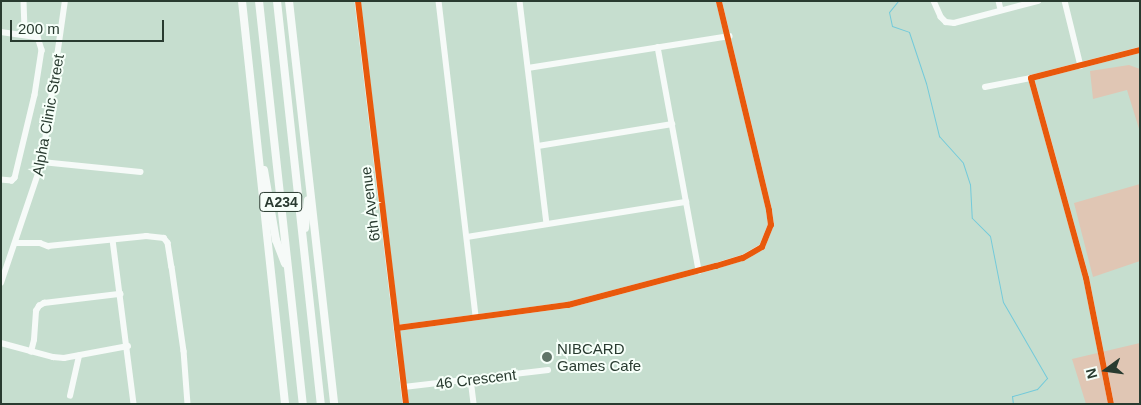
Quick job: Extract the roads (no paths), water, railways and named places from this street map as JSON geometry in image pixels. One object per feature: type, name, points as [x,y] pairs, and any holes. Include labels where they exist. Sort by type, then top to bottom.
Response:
[{"type":"highway","points":[[242,1],[285,404]]},
{"type":"highway","name":"A234","points":[[259,1],[303,404]]},
{"type":"highway","name":"A234","points":[[277,1],[321,404]]},
{"type":"highway","points":[[289,1],[334,404]]},
{"type":"highway","points":[[257,144],[267,182],[276,240],[289,274]]},
{"type":"highway","points":[[303,242],[310,188]]},
{"type":"street","points":[[24,1],[25,35]]},
{"type":"street","name":"Alpha Clinic Street","points":[[1,283],[42,162],[65,1]]},
{"type":"street","name":"6th Avenue","points":[[358,1],[406,404]]},
{"type":"street","points":[[439,1],[476,317]]},
{"type":"street","points":[[520,1],[547,223]]},
{"type":"street","points":[[397,328],[568,304],[699,271],[754,253],[765,242],[771,225],[729,36],[719,1]]},
{"type":"street","points":[[934,1],[941,17],[946,22],[954,23],[1038,1]]},
{"type":"street","points":[[999,1],[1001,10]]},
{"type":"street","points":[[1065,1],[1081,66]]},
{"type":"street","points":[[1,32],[38,37],[42,50],[35,95],[15,178],[12,181],[1,180]]},
{"type":"street","points":[[528,68],[729,36]]},
{"type":"street","points":[[658,48],[699,271]]},
{"type":"street","points":[[985,87],[1031,78],[1140,50]]},
{"type":"street","points":[[1031,78],[1086,278],[1111,404]]},
{"type":"street","points":[[538,146],[672,124]]},
{"type":"street","points":[[42,162],[140,172]]},
{"type":"street","points":[[467,237],[686,202]]},
{"type":"street","points":[[15,243],[40,243],[48,246],[158,236],[164,238],[168,243],[184,351],[188,404]]},
{"type":"street","points":[[113,240],[134,404]]},
{"type":"street","points":[[31,352],[36,312],[39,306],[44,303],[120,294]]},
{"type":"street","points":[[1,343],[53,358],[80,356],[128,346]]},
{"type":"street","points":[[70,396],[80,356]]},
{"type":"street","name":"46 Crescent","points":[[404,387],[548,370]]},
{"type":"street","points":[[471,379],[474,404]]},
{"type":"waterway","points":[[898,1],[889,12],[892,26],[909,32],[926,83],[939,136],[963,163],[970,184],[972,218],[990,236],[1003,302],[1047,378],[1037,389],[1012,396],[1013,404]]},
{"type":"place","name":"NIBCARD Games Cafe","points":[[547,357]]}]
